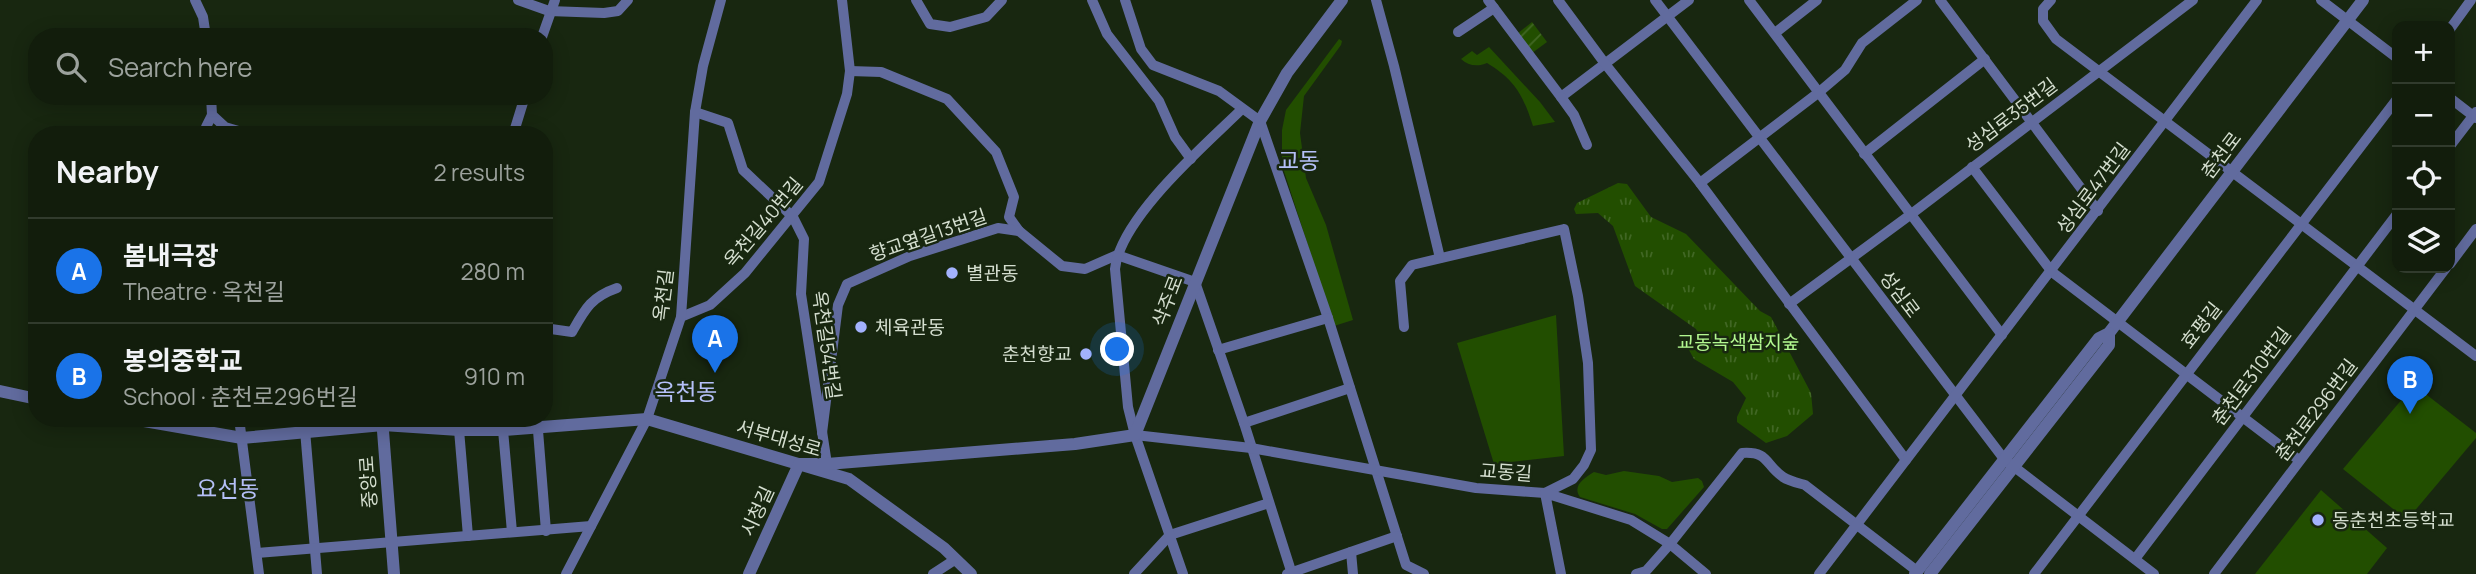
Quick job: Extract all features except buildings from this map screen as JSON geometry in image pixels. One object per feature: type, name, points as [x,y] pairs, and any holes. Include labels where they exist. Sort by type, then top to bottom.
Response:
[{"type":"street","points":[[195,0],[205,28]]},
{"type":"street","points":[[518,0],[549,11],[604,13],[618,10],[628,0]]},
{"type":"street","points":[[544,28],[555,0]]},
{"type":"street","name":"옥천길","points":[[566,574],[647,419],[681,317],[695,112],[703,66],[721,0]]},
{"type":"street","name":"옥천길40번길","points":[[681,317],[710,305],[745,273],[820,182],[848,94],[850,71],[842,0]]},
{"type":"street","points":[[916,0],[930,24],[950,27],[986,17],[1002,0]]},
{"type":"street","points":[[1092,0],[1107,34],[1159,101],[1175,137],[1191,159]]},
{"type":"street","points":[[1125,0],[1141,49],[1153,65],[1219,91],[1260,121],[1328,318],[1406,565],[1424,574]]},
{"type":"street","name":"삭주로","points":[[1135,435],[1260,121],[1287,74],[1342,0]]},
{"type":"street","points":[[1376,0],[1440,258]]},
{"type":"street","points":[[1558,0],[1700,183],[1906,460]]},
{"type":"street","name":"성심로","points":[[1655,0],[2009,464],[2154,574]]},
{"type":"street","points":[[1561,97],[1689,0]]},
{"type":"street","points":[[1749,0],[2002,335]]},
{"type":"street","points":[[1774,33],[1817,0]]},
{"type":"street","points":[[1700,183],[1818,93],[1845,70],[1862,43],[1917,0]]},
{"type":"street","points":[[1940,0],[2098,211]]},
{"type":"street","points":[[2051,0],[2043,9],[2043,21],[2056,39],[2476,356]]},
{"type":"street","name":"성심로35번길","points":[[1789,304],[2193,0]]},
{"type":"street","name":"성심로47번길","points":[[1819,574],[2257,0]]},
{"type":"street","points":[[2321,0],[2392,54]]},
{"type":"street","name":"춘천로","points":[[1921,573],[2009,464],[2099,338],[2109,333],[2363,0]]},
{"type":"street","points":[[2455,22],[2471,0]]},
{"type":"street","points":[[1458,32],[1491,4],[1574,115],[1587,145]]},
{"type":"street","points":[[1864,154],[1984,59]]},
{"type":"street","points":[[850,71],[881,72],[947,99],[996,152],[1014,197],[1009,217],[1019,231],[1062,266],[1085,269],[1117,255],[1195,282],[1244,423],[1291,573],[1397,536]]},
{"type":"street","points":[[2455,101],[2475,115],[2455,140]]},
{"type":"street","points":[[206,126],[212,115],[212,105]]},
{"type":"street","points":[[516,126],[522,105]]},
{"type":"street","name":"효평길","points":[[2034,574],[2392,105]]},
{"type":"street","points":[[1183,574],[1135,435],[1128,407],[1115,269],[1117,255],[1144,209],[1242,109]]},
{"type":"street","name":"옥천길54번길","points":[[695,112],[728,123],[743,170],[793,217],[804,239],[801,294],[827,464]]},
{"type":"street","points":[[212,115],[225,126]]},
{"type":"street","points":[[1972,167],[2052,272],[2300,460]]},
{"type":"street","name":"춘천로310번길","points":[[2135,559],[2392,220]]},
{"type":"street","name":"향교옆길13번길","points":[[822,433],[838,305],[847,284],[910,256],[998,228],[1019,231]]},
{"type":"street","name":"교동길","points":[[1135,435],[1251,448],[1476,488],[1545,493],[1573,479],[1591,450],[1588,363],[1564,229],[1412,265],[1400,281],[1404,327]]},
{"type":"street","points":[[2455,257],[2476,229]]},
{"type":"street","name":"춘천로296번길","points":[[2214,574],[2442,273]]},
{"type":"street","points":[[553,329],[572,332],[588,305],[604,293],[617,288]]},
{"type":"street","points":[[1218,350],[1328,318]]},
{"type":"street","points":[[1244,423],[1350,388]]},
{"type":"street","points":[[0,391],[28,397]]},
{"type":"street","name":"서부대성로","points":[[553,422],[647,419],[849,479],[956,559],[971,574]]},
{"type":"street","name":"서부대성로","points":[[179,427],[242,438],[344,427]]},
{"type":"street","points":[[240,427],[259,574]]},
{"type":"street","points":[[305,427],[317,574]]},
{"type":"street","name":"중앙로","points":[[382,427],[394,574]]},
{"type":"street","points":[[458,427],[468,536]]},
{"type":"street","name":"서부대성로","points":[[480,427],[503,430],[518,427]]},
{"type":"street","points":[[538,427],[546,530]]},
{"type":"street","points":[[503,430],[512,532]]},
{"type":"street","points":[[799,464],[1075,444],[1135,435]]},
{"type":"street","points":[[1636,574],[1646,571],[1670,544],[1742,453],[1763,455],[1784,478],[1805,485],[1921,573]]},
{"type":"street","name":"시청길","points":[[749,574],[799,464]]},
{"type":"street","points":[[1561,574],[1545,493],[1631,520],[1670,544],[1706,574]]},
{"type":"street","points":[[1134,574],[1170,535],[1269,503]]},
{"type":"street","points":[[257,553],[591,526]]},
{"type":"street","points":[[1351,552],[1353,574]]},
{"type":"street","points":[[933,574],[956,559]]},
{"type":"green space","points":[[1532,22],[1547,42],[1532,53],[1517,34]]},
{"type":"green space","points":[[1339,39],[1342,41],[1341,45],[1304,96],[1300,133],[1306,178],[1326,225],[1353,320],[1334,326],[1282,165],[1282,130],[1286,110]]},
{"type":"green space","points":[[1489,47],[1555,122],[1533,126],[1526,105],[1505,76],[1487,63],[1473,65],[1461,59],[1472,51],[1477,55]]},
{"type":"green space","name":"교동녹색쌈지숲","points":[[1618,183],[1627,184],[1651,217],[1686,234],[1760,311],[1771,317],[1811,393],[1813,414],[1787,436],[1766,443],[1737,422],[1746,398],[1733,382],[1694,359],[1689,350],[1698,333],[1696,329],[1635,286],[1613,226],[1598,213],[1576,214],[1574,209],[1577,203]]},
{"type":"green space","points":[[1556,315],[1564,456],[1494,464],[1457,343]]},
{"type":"green space","points":[[2414,385],[2476,433],[2476,438],[2407,520],[2343,469]]},
{"type":"green space","points":[[1624,471],[1659,476],[1672,482],[1698,478],[1704,487],[1667,529],[1662,529],[1635,514],[1580,497],[1578,486],[1594,472],[1606,475]]},
{"type":"green space","points":[[2321,490],[2387,548],[2367,574],[2255,574]]},
{"type":"place","name":"별관동","points":[[952,273]]},
{"type":"place","name":"체육관동","points":[[861,327]]},
{"type":"place","name":"춘천향교","points":[[1086,354]]},
{"type":"place","name":"봄내극장","points":[[715,373]]},
{"type":"place","name":"봉의중학교","points":[[2410,414]]},
{"type":"place","name":"동춘천초등학교","points":[[2318,520]]},
{"type":"district","name":"교동","points":[[1299,161]]},
{"type":"district","name":"옥천동","points":[[686,392]]},
{"type":"district","name":"요선동","points":[[228,489]]}]
